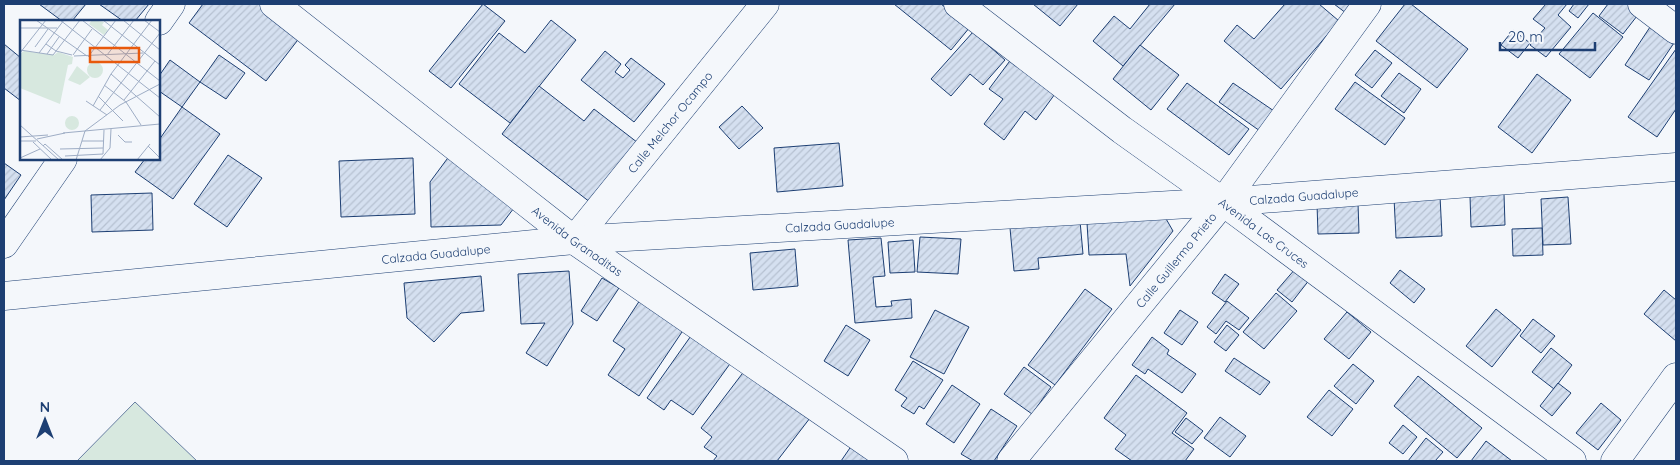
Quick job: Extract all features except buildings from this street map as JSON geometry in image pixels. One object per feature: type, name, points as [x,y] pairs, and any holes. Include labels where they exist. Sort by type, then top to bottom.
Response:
[{"type":"street","points":[[160,20],[171,4]]},
{"type":"street","name":"Avenida Granaditas","points":[[274,4],[574,240],[894,461]]},
{"type":"street","name":"Calle Melchor Ocampo","points":[[574,240],[765,4]]},
{"type":"street","name":"Avenida Las Cruces","points":[[958,4],[1122,130],[1223,202],[1572,461]]},
{"type":"street","name":"Calle Guillermo Prieto","points":[[1011,461],[1223,202],[1367,4]]},
{"type":"street","points":[[1642,4],[1676,30]]},
{"type":"street","points":[[4,244],[62,160]]},
{"type":"street","name":"Calzada Guadalupe","points":[[4,296],[574,240],[1223,202],[1676,167]]},
{"type":"street","points":[[1615,461],[1676,377]]},
{"type":"shaded area","points":[[135,402],[197,461],[77,461]]}]
